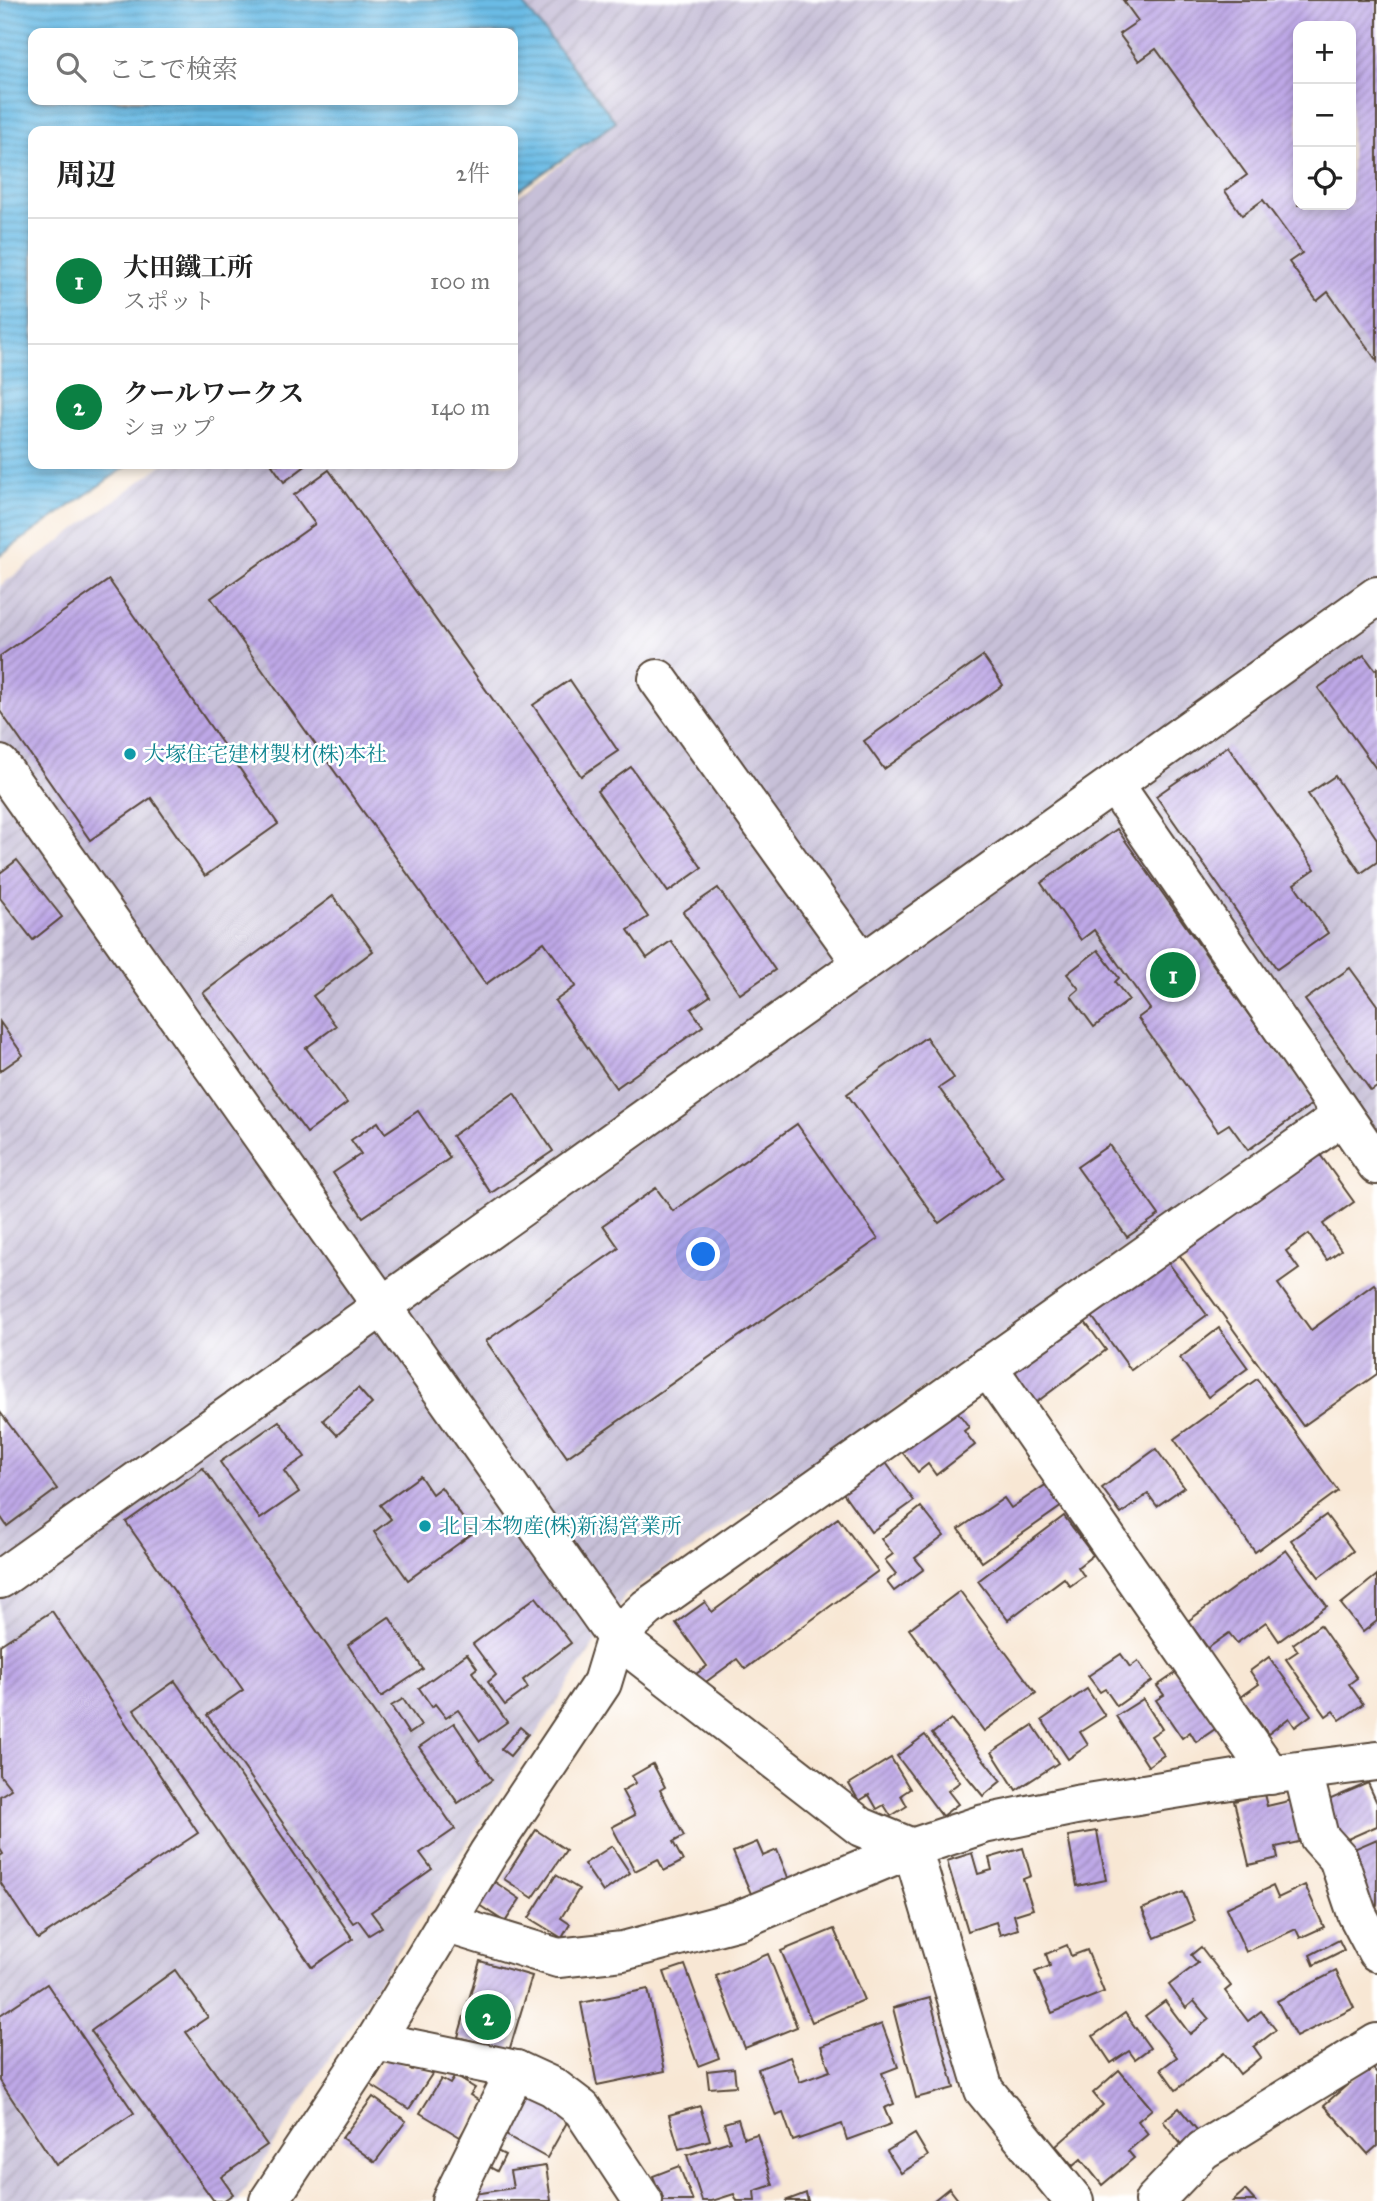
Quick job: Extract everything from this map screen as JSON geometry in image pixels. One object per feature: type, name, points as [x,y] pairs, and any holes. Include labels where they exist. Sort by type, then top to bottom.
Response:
[{"type":"street","points":[[0,1578],[1377,596]]},
{"type":"street","points":[[658,679],[862,963]]},
{"type":"street","points":[[0,765],[616,1637],[862,1827],[912,1848]]},
{"type":"street","points":[[1114,785],[1377,1165]]},
{"type":"street","points":[[269,2201],[374,2041],[488,1854],[602,1683],[616,1637],[647,1608],[1342,1116]]},
{"type":"street","points":[[988,1366],[1287,1773],[1319,1837],[1338,1858],[1357,1914],[1377,1952]]},
{"type":"street","points":[[445,1923],[558,1958],[623,1951],[739,1920],[912,1848],[984,1824],[1076,1805],[1377,1762]]},
{"type":"street","points":[[912,1848],[984,2090],[1074,2201]]},
{"type":"street","points":[[374,2041],[516,2070],[554,2087],[582,2109],[643,2201]]},
{"type":"street","points":[[1154,2201],[1203,2150],[1377,2043]]},
{"type":"street","points":[[452,2201],[516,2070]]},
{"type":"shaded area","points":[[520,0],[1377,0],[1377,1136],[1348,1096],[626,1594],[238,2201],[0,2201],[0,586],[156,469],[518,469],[518,196],[616,122]]},
{"type":"water","points":[[0,0],[520,0],[616,122],[518,191],[518,126],[28,126],[28,469],[123,469],[0,555]]},
{"type":"building","points":[[1123,0],[1377,0],[1377,361],[1328,292],[1317,301],[1289,262],[1302,253],[1263,200],[1242,215],[1225,191],[1247,175],[1156,49],[1139,61],[1119,34],[1138,21]]},
{"type":"building","points":[[275,469],[301,469],[284,482]]},
{"type":"building","points":[[329,470],[648,917],[628,930],[647,958],[671,941],[710,996],[691,1009],[703,1026],[616,1088],[555,1001],[576,986],[544,942],[486,984],[211,598],[315,524],[294,495]]},
{"type":"building","name":"大塚住宅建材製材(株)本社","points":[[109,580],[278,824],[205,876],[151,798],[90,840],[0,711],[0,656]]},
{"type":"building","points":[[1364,655],[1375,670],[1377,668],[1377,770],[1318,688]]},
{"type":"building","points":[[983,656],[1003,685],[884,769],[864,741]]},
{"type":"building","points":[[570,680],[618,751],[581,776],[533,705]]},
{"type":"building","points":[[1228,746],[1315,869],[1294,884],[1328,933],[1277,969],[1156,796]]},
{"type":"building","points":[[631,767],[702,868],[668,892],[597,791]]},
{"type":"building","points":[[1335,776],[1377,839],[1377,862],[1361,873],[1308,794]]},
{"type":"building","points":[[1117,829],[1312,1104],[1248,1150],[1229,1124],[1218,1131],[1138,1018],[1150,1009],[1094,930],[1081,940],[1041,883]]},
{"type":"building","points":[[17,860],[62,917],[33,940],[0,898],[0,873]]},
{"type":"building","points":[[718,888],[775,970],[740,994],[683,912]]},
{"type":"building","points":[[333,896],[373,951],[313,996],[336,1026],[306,1048],[347,1103],[307,1133],[203,993]]},
{"type":"building","points":[[1098,950],[1119,978],[1115,982],[1129,1000],[1094,1027],[1071,996],[1079,989],[1067,974]]},
{"type":"building","points":[[1350,968],[1377,1005],[1377,1087],[1371,1091],[1305,1000]]},
{"type":"building","points":[[0,1022],[23,1055],[0,1071]]},
{"type":"building","points":[[926,1037],[954,1078],[939,1088],[1003,1177],[939,1223],[847,1094]]},
{"type":"building","points":[[514,1093],[553,1151],[491,1193],[452,1136]]},
{"type":"building","points":[[418,1111],[450,1158],[363,1217],[333,1173],[361,1154],[351,1140],[378,1122],[385,1133]]},
{"type":"building","points":[[797,1124],[878,1239],[567,1457],[486,1341],[619,1248],[603,1225],[656,1188],[673,1211]]},
{"type":"building","points":[[1109,1145],[1159,1215],[1127,1237],[1077,1167]]},
{"type":"building","points":[[1316,1149],[1354,1202],[1323,1224],[1341,1250],[1327,1260],[1309,1234],[1286,1251],[1299,1269],[1278,1284],[1311,1330],[1374,1284],[1377,1288],[1377,1374],[1303,1426],[1176,1250]]},
{"type":"building","points":[[1164,1257],[1207,1315],[1131,1370],[1088,1311]]},
{"type":"building","points":[[1079,1314],[1106,1350],[1034,1404],[1007,1367]]},
{"type":"building","points":[[1219,1328],[1248,1368],[1208,1397],[1180,1358]]},
{"type":"building","points":[[1257,1379],[1338,1491],[1255,1552],[1174,1439]]},
{"type":"building","points":[[358,1388],[372,1404],[337,1435],[323,1420]]},
{"type":"building","points":[[954,1407],[969,1427],[964,1431],[975,1445],[936,1475],[928,1464],[918,1472],[899,1448]]},
{"type":"building","points":[[0,1412],[57,1489],[7,1526],[0,1516]]},
{"type":"building","points":[[279,1421],[305,1457],[284,1471],[299,1492],[260,1519],[220,1462]]},
{"type":"building","points":[[1156,1449],[1184,1487],[1157,1506],[1148,1494],[1121,1514],[1102,1488]]},
{"type":"building","points":[[884,1460],[914,1501],[871,1532],[841,1490]]},
{"type":"building","points":[[203,1468],[455,1829],[420,1853],[432,1869],[371,1912],[382,1927],[369,1935],[358,1920],[353,1923],[207,1715],[243,1690],[126,1522]]},
{"type":"building","name":"北日本物産(株)新潟営業所","points":[[420,1476],[432,1494],[441,1487],[473,1533],[408,1580],[374,1532],[391,1519],[380,1505]]},
{"type":"building","points":[[1047,1484],[1062,1506],[982,1562],[959,1529],[1004,1498],[1011,1508]]},
{"type":"building","points":[[921,1507],[944,1536],[915,1558],[924,1569],[894,1591],[887,1582],[896,1574],[885,1560],[893,1554],[881,1539]]},
{"type":"building","points":[[1326,1515],[1353,1551],[1319,1577],[1291,1540]]},
{"type":"building","points":[[1064,1516],[1093,1555],[1078,1567],[1084,1576],[1070,1586],[1064,1578],[1008,1620],[978,1581]]},
{"type":"building","points":[[838,1518],[878,1571],[745,1669],[737,1659],[703,1684],[696,1674],[707,1666],[676,1623],[705,1602],[712,1612]]},
{"type":"building","points":[[1286,1550],[1327,1606],[1279,1641],[1266,1622],[1237,1643],[1229,1633],[1208,1648],[1188,1621]]},
{"type":"building","points":[[1377,1575],[1377,1621],[1363,1632],[1341,1604]]},
{"type":"building","points":[[960,1591],[1036,1693],[984,1731],[909,1629]]},
{"type":"building","points":[[536,1597],[571,1643],[523,1680],[528,1688],[505,1705],[488,1682],[496,1675],[473,1644]]},
{"type":"building","points":[[52,1611],[198,1833],[38,1939],[0,1882],[0,1856],[3,1854],[0,1849],[0,1796],[11,1789],[0,1775],[0,1645]]},
{"type":"building","points":[[389,1617],[423,1669],[381,1697],[348,1645]]},
{"type":"building","points":[[1320,1625],[1357,1678],[1349,1684],[1363,1704],[1340,1720],[1333,1711],[1326,1716],[1286,1659],[1298,1651],[1293,1644]]},
{"type":"building","points":[[467,1654],[477,1668],[472,1672],[507,1722],[480,1741],[458,1710],[446,1718],[435,1704],[432,1707],[419,1688]]},
{"type":"building","points":[[1121,1654],[1130,1667],[1138,1661],[1152,1681],[1117,1706],[1105,1689],[1100,1692],[1088,1676]]},
{"type":"building","points":[[1269,1657],[1311,1715],[1295,1727],[1289,1718],[1268,1734],[1241,1697],[1259,1684],[1250,1671]]},
{"type":"building","points":[[1179,1671],[1218,1727],[1196,1742],[1190,1732],[1182,1738],[1156,1700],[1164,1695],[1157,1686]]},
{"type":"building","points":[[175,1681],[353,1939],[312,1967],[134,1710]]},
{"type":"building","points":[[1087,1689],[1105,1716],[1080,1732],[1088,1745],[1068,1759],[1042,1720]]},
{"type":"building","points":[[403,1699],[421,1726],[409,1734],[391,1706]]},
{"type":"building","points":[[1143,1699],[1162,1729],[1151,1736],[1164,1755],[1148,1766],[1116,1716]]},
{"type":"building","points":[[951,1719],[1001,1781],[983,1796],[932,1734]]},
{"type":"building","points":[[454,1723],[492,1780],[458,1803],[419,1747]]},
{"type":"building","points":[[1033,1725],[1058,1763],[1016,1790],[992,1752]]},
{"type":"building","points":[[520,1727],[528,1734],[510,1756],[501,1749]]},
{"type":"building","points":[[925,1735],[960,1782],[948,1791],[958,1804],[942,1816],[897,1756]]},
{"type":"building","points":[[891,1758],[910,1789],[901,1795],[907,1806],[891,1816],[884,1805],[877,1809],[869,1795],[859,1801],[849,1784]]},
{"type":"building","points":[[653,1764],[665,1787],[660,1790],[684,1836],[673,1842],[683,1861],[664,1871],[658,1859],[635,1871],[612,1827],[635,1815],[622,1791],[636,1783],[632,1776]]},
{"type":"building","points":[[1368,1783],[1377,1803],[1377,1826],[1341,1842],[1324,1802]]},
{"type":"building","points":[[1264,1794],[1267,1806],[1293,1800],[1303,1841],[1276,1847],[1278,1858],[1249,1865],[1234,1801]]},
{"type":"building","points":[[536,1830],[566,1850],[533,1898],[504,1879]]},
{"type":"building","points":[[1097,1831],[1106,1880],[1077,1886],[1068,1836]]},
{"type":"building","points":[[1377,1839],[1377,1906],[1371,1909],[1347,1852]]},
{"type":"building","points":[[757,1842],[763,1856],[777,1850],[789,1880],[752,1896],[733,1852]]},
{"type":"building","points":[[612,1846],[630,1873],[603,1892],[584,1864]]},
{"type":"building","points":[[1023,1848],[1031,1876],[1023,1879],[1033,1909],[1014,1915],[1018,1929],[1000,1935],[996,1922],[968,1931],[947,1861],[972,1853],[978,1874],[992,1870],[989,1858]]},
{"type":"building","points":[[556,1875],[579,1889],[561,1918],[570,1924],[562,1938],[529,1918]]},
{"type":"building","points":[[495,1882],[520,1899],[505,1922],[479,1905]]},
{"type":"building","points":[[1305,1885],[1324,1927],[1300,1938],[1296,1929],[1246,1952],[1226,1908],[1273,1886],[1278,1898]]},
{"type":"building","points":[[1183,1892],[1195,1921],[1155,1938],[1142,1909]]},
{"type":"building","points":[[834,1929],[864,2000],[812,2022],[781,1951]]},
{"type":"building","points":[[1339,1940],[1344,1950],[1314,1965],[1310,1955]]},
{"type":"building","points":[[1067,1945],[1071,1956],[1087,1950],[1104,1992],[1052,2013],[1035,1972],[1050,1966],[1046,1954]]},
{"type":"building","points":[[1201,1947],[1231,1986],[1225,1991],[1248,2021],[1261,2011],[1276,2030],[1254,2047],[1261,2057],[1240,2074],[1224,2053],[1176,2090],[1161,2069],[1177,2057],[1145,2016],[1165,2001],[1190,2034],[1209,2019],[1194,2001],[1186,2008],[1169,1985],[1198,1963],[1191,1955]]},
{"type":"building","points":[[768,1954],[797,2027],[745,2048],[716,1976]]},
{"type":"building","points":[[480,1961],[532,1976],[509,2051],[458,2037]]},
{"type":"building","points":[[685,1965],[719,2058],[698,2066],[664,1972]]},
{"type":"building","points":[[175,1970],[208,2017],[186,2032],[267,2145],[221,2177],[233,2194],[223,2201],[214,2201],[91,2031]]},
{"type":"building","points":[[1336,1971],[1354,2008],[1296,2037],[1277,2001]]},
{"type":"building","points":[[47,1984],[134,2113],[56,2165],[0,2081],[0,2015]]},
{"type":"building","points":[[648,1989],[665,2071],[597,2085],[581,2003]]},
{"type":"building","points":[[930,1998],[954,2088],[916,2098],[893,2008]]},
{"type":"building","points":[[1125,2013],[1150,2048],[1135,2059],[1129,2051],[1111,2063],[1093,2036]]},
{"type":"building","points":[[882,2024],[898,2067],[882,2073],[894,2104],[884,2108],[891,2124],[847,2140],[842,2124],[793,2141],[783,2113],[776,2116],[758,2069],[790,2057],[800,2082],[830,2071],[821,2046]]},
{"type":"building","points":[[390,2055],[412,2070],[417,2064],[432,2074],[409,2109],[371,2085]]},
{"type":"building","points":[[1370,2065],[1377,2073],[1377,2146],[1368,2154],[1324,2105]]},
{"type":"building","points":[[734,2068],[736,2086],[709,2088],[707,2071]]},
{"type":"building","points":[[1119,2070],[1152,2109],[1138,2121],[1148,2134],[1128,2151],[1134,2158],[1102,2185],[1081,2159],[1073,2166],[1056,2146],[1103,2105],[1093,2093]]},
{"type":"building","points":[[455,2076],[475,2088],[470,2095],[481,2102],[460,2137],[420,2113],[441,2079],[450,2084]]},
{"type":"building","points":[[517,2088],[570,2117],[547,2158],[495,2129]]},
{"type":"building","points":[[373,2097],[406,2121],[375,2162],[342,2138]]},
{"type":"building","points":[[700,2106],[710,2140],[679,2149],[669,2115]]},
{"type":"building","points":[[1179,2108],[1198,2131],[1181,2144],[1163,2121]]},
{"type":"building","points":[[738,2119],[744,2138],[757,2134],[773,2185],[754,2191],[755,2201],[737,2201],[734,2194],[712,2201],[702,2201],[687,2155],[730,2141],[724,2123]]},
{"type":"building","points":[[915,2134],[928,2156],[901,2173],[887,2151]]},
{"type":"building","points":[[489,2147],[505,2155],[497,2171],[481,2162]]},
{"type":"building","points":[[546,2166],[551,2201],[475,2201],[474,2194],[513,2188],[510,2171]]},
{"type":"building","points":[[679,2166],[693,2201],[663,2201],[653,2176]]},
{"type":"building","points":[[949,2188],[959,2201],[933,2201]]},
{"type":"building","points":[[1245,2190],[1255,2201],[1233,2201]]},
{"type":"building","points":[[806,2193],[808,2201],[785,2201]]},
{"type":"place","name":"大塚住宅建材製材(株)本社","points":[[130,754]]},
{"type":"place","name":"大田鐵工所","points":[[1173,975]]},
{"type":"place","name":"北日本物産(株)新潟営業所","points":[[425,1526]]},
{"type":"place","name":"クールワークス","points":[[488,2017]]}]
